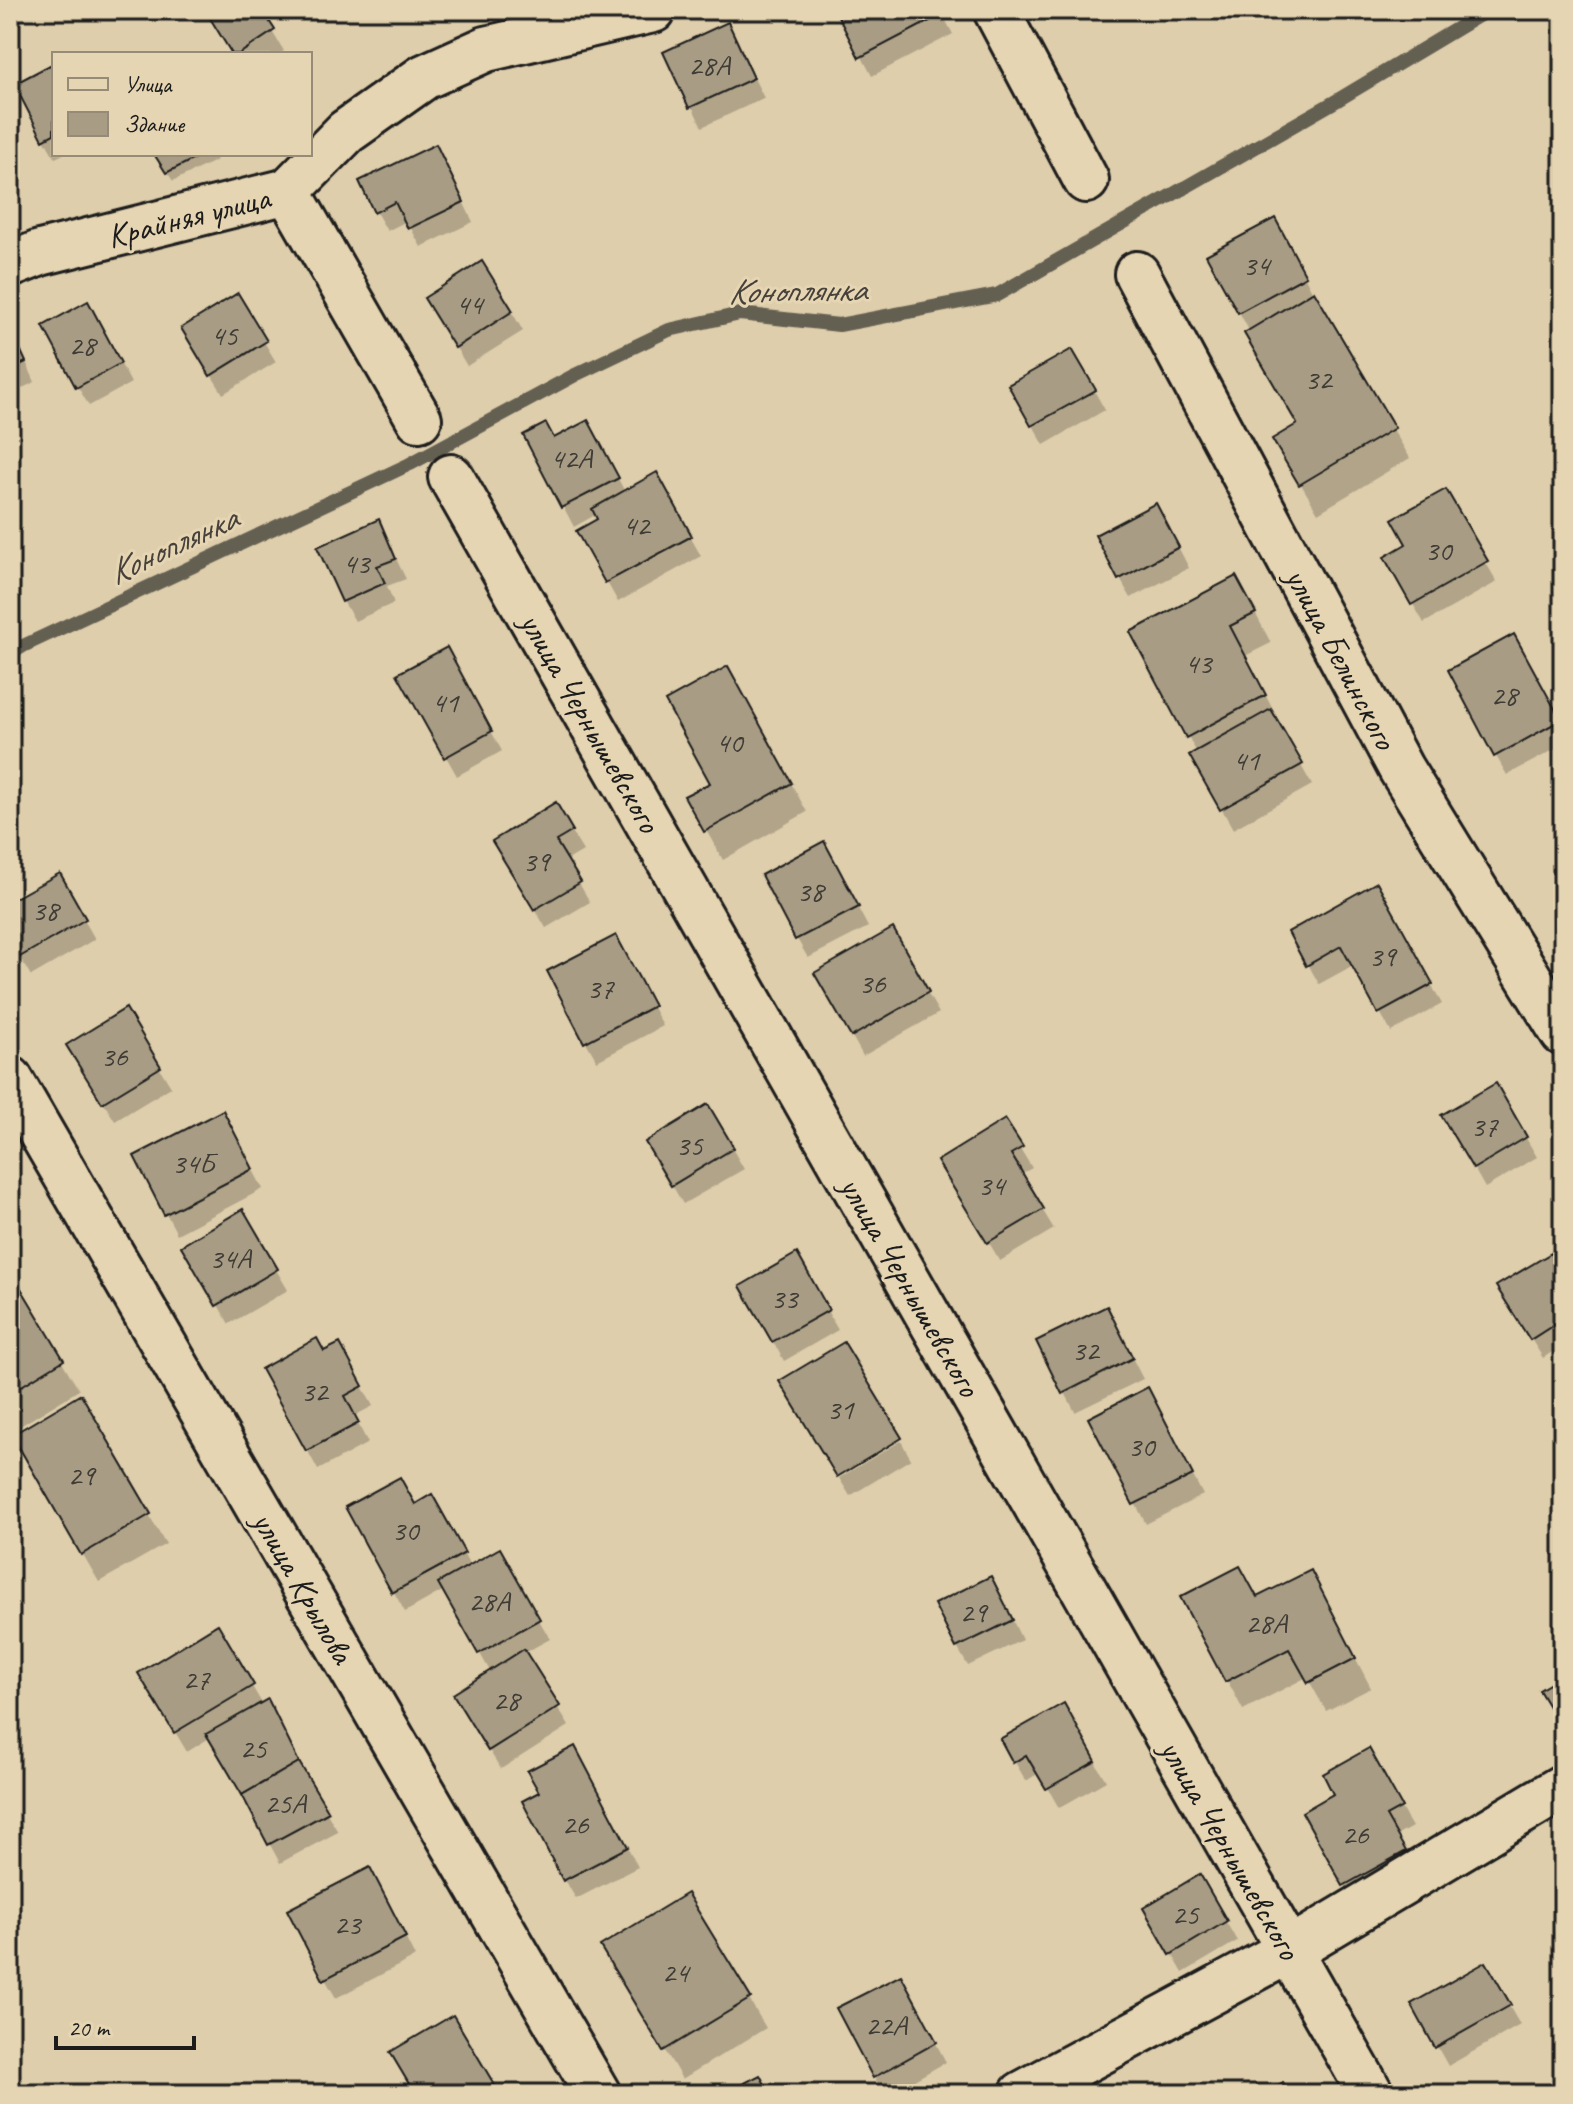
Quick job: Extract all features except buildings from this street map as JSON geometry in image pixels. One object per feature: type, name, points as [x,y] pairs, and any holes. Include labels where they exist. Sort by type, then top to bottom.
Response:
[{"type":"street","name":"Крайняя улица","points":[[10,265],[40,253],[288,191],[346,132],[424,77],[486,49],[653,10]]},
{"type":"street","points":[[996,10],[1086,180]]},
{"type":"street","points":[[288,191],[419,419]]},
{"type":"street","name":"улица Белинского","points":[[1137,274],[1401,769],[1563,1033]]},
{"type":"street","name":"улица Чернышевского","points":[[451,477],[1371,2094]]},
{"type":"street","name":"улица Крылова","points":[[10,1079],[598,2094]]},
{"type":"street","points":[[1022,2094],[1288,1951],[1563,1787]]},
{"type":"waterway","name":"Коноплянка","points":[[10,654],[410,464],[575,375],[669,330],[740,314],[839,325],[997,295],[1488,10]]}]
